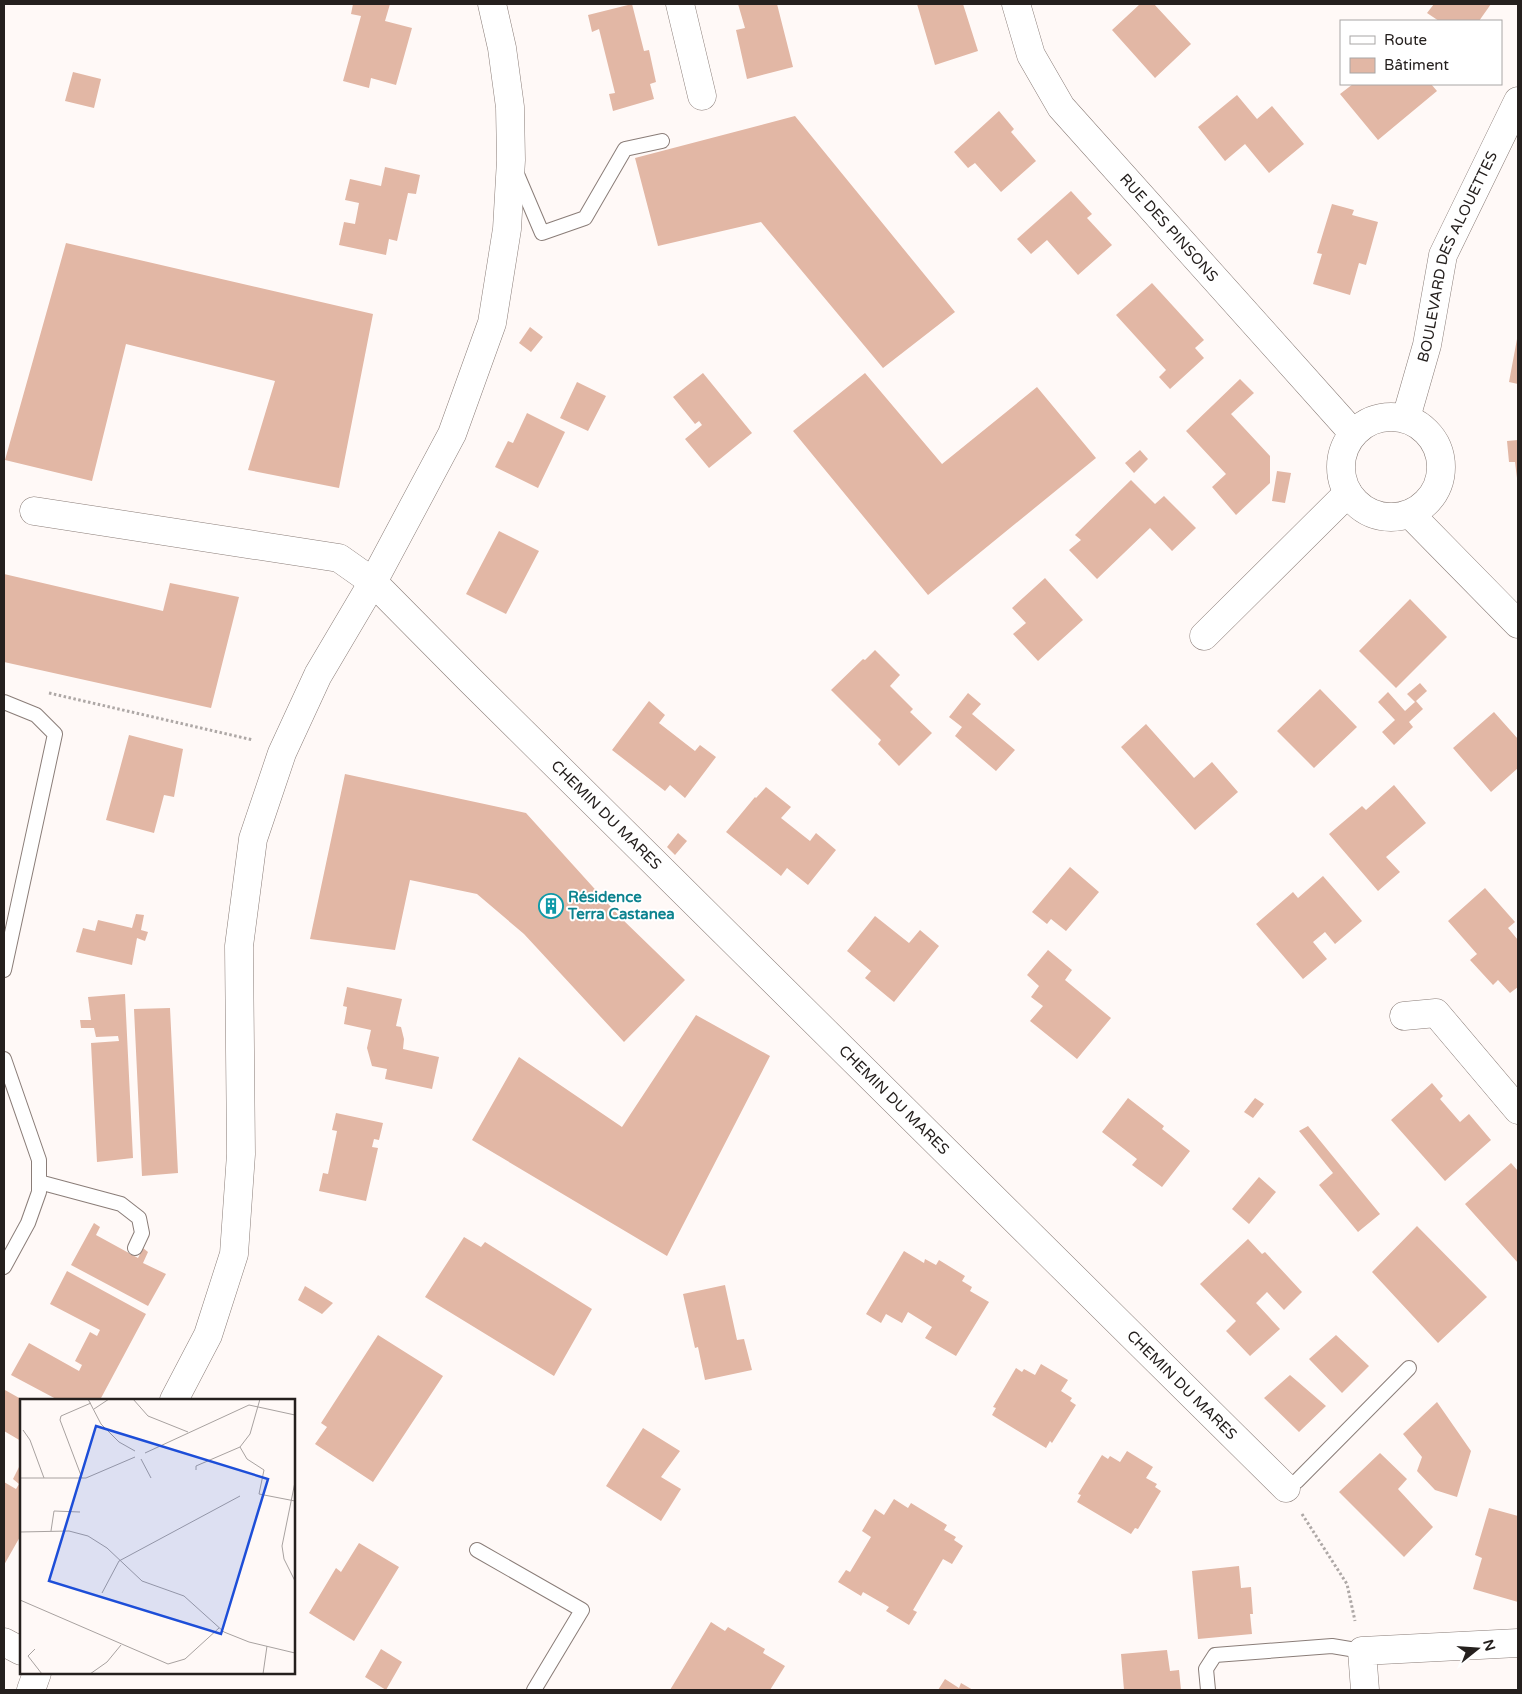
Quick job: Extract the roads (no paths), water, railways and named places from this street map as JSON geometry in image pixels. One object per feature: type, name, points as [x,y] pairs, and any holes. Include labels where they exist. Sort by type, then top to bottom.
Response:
[{"type":"street","points":[[175,1399],[208,1335],[234,1254],[241,1154],[239,946],[253,839],[285,747],[318,675],[373,582],[452,434],[492,323],[507,229],[511,160],[510,107],[502,48],[492,4]]},
{"type":"street","points":[[680,4],[702,96]]},
{"type":"street","name":"RUE DES PINSONS","points":[[1022,7],[1031,55],[1061,107],[1353,433]]},
{"type":"street","name":"BOULEVARD DES ALOUETTES","points":[[1406,418],[1427,345],[1443,255],[1518,101]]},
{"type":"street","points":[[1392,416],[1406,418],[1421,426],[1433,438],[1440,454],[1442,471],[1438,488],[1428,502],[1410,514],[1397,517],[1382,517],[1369,512],[1357,504],[1348,493],[1342,478],[1341,462],[1345,446],[1353,433],[1364,424],[1378,418],[1392,416]]},
{"type":"street","points":[[1204,636],[1348,493]]},
{"type":"street","name":"CHEMIN DU MARES","points":[[34,511],[338,558],[373,582],[1286,1488]]},
{"type":"street","points":[[1410,514],[1518,624]]},
{"type":"street","points":[[1404,1016],[1436,1014],[1518,1110]]},
{"type":"street","points":[[4,1642],[20,1650]]},
{"type":"street","points":[[1366,1690],[1362,1651],[1518,1643]]},
{"type":"street","points":[[31,1690],[37,1674]]},
{"type":"lane","points":[[511,160],[542,233],[585,218],[625,149],[662,141]]},
{"type":"lane","points":[[4,702],[36,715],[55,734],[4,970]]},
{"type":"lane","points":[[4,1059],[39,1160],[40,1192],[28,1223],[4,1267]]},
{"type":"lane","points":[[39,1182],[121,1204],[139,1218],[142,1232],[135,1248]]},
{"type":"lane","points":[[1286,1488],[1297,1481],[1409,1368]]},
{"type":"lane","points":[[477,1550],[582,1610],[534,1690]]},
{"type":"lane","points":[[1208,1690],[1206,1669],[1215,1655],[1332,1646],[1362,1651]]},
{"type":"place","name":"Résidence Terra Castanea","points":[[551,906]]}]
